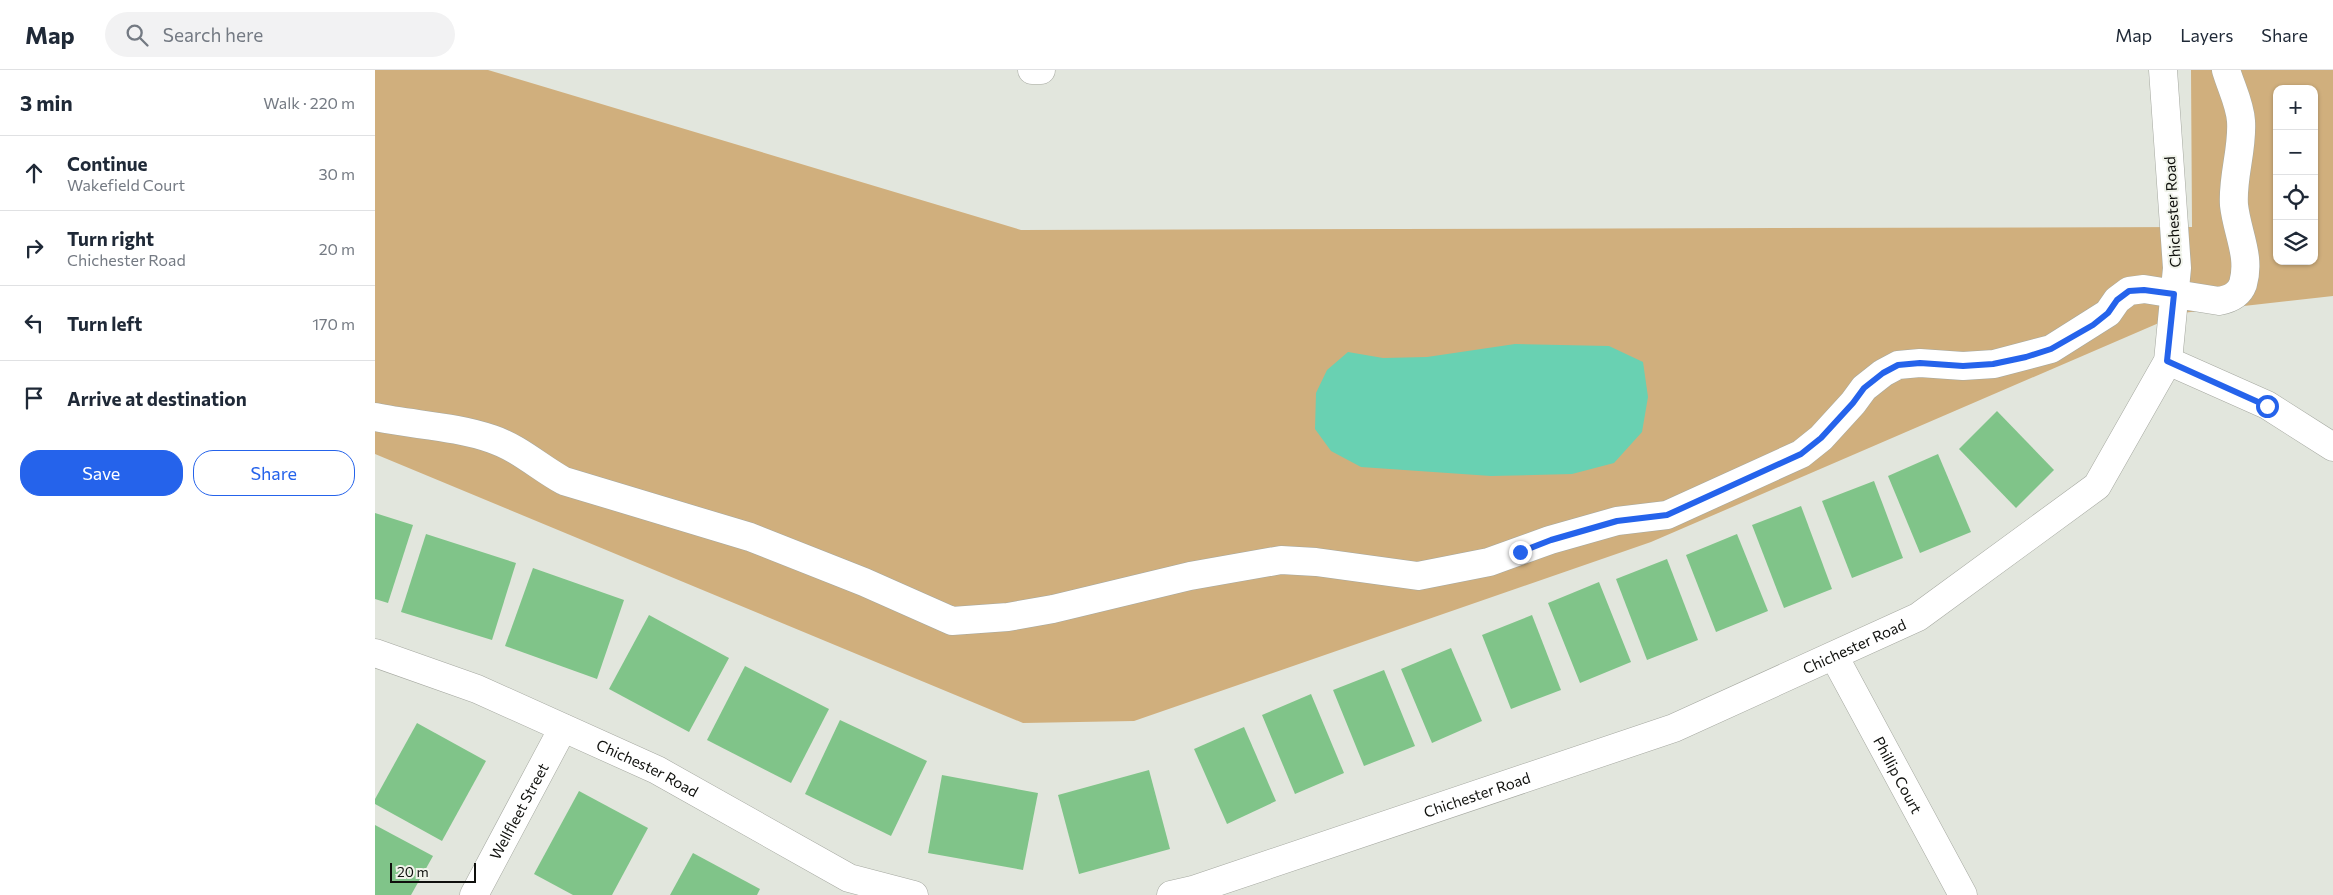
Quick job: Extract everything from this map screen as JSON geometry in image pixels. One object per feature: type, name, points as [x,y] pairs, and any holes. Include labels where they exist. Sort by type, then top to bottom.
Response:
[{"type":"street","points":[[1032,70],[1041,70]]},
{"type":"street","name":"Chichester Road","points":[[1171,895],[1193,890],[1674,728],[1918,617],[2097,486],[2167,361],[2177,268],[2163,70]]},
{"type":"street","points":[[375,418],[491,439],[520,452],[542,469],[564,481],[750,537],[863,582],[952,621],[1008,617],[1053,609],[1190,576],[1281,560],[1316,562],[1418,576],[1489,562],[1551,540],[1617,521],[1667,515],[1801,454],[1821,438],[1864,388],[1883,373],[1898,365],[1920,363],[1963,366],[1993,364],[2051,349],[2093,325],[2108,313],[2117,300],[2129,291],[2144,290],[2219,300],[2231,299],[2242,287],[2246,270],[2244,250],[2234,207],[2234,182],[2241,122],[2237,100],[2226,70]]},
{"type":"street","points":[[2167,361],[2267,406],[2333,447]]},
{"type":"street","name":"Chichester Road","points":[[375,653],[477,690],[657,770],[845,886],[914,895]]},
{"type":"street","name":"Phillip Court","points":[[1834,656],[1963,895]]},
{"type":"street","name":"Wellfleet Street","points":[[474,895],[563,728]]},
{"type":"shaded area","points":[[375,70],[488,70],[1021,230],[2192,227],[2191,70],[2333,70],[2333,296],[2182,313],[1651,542],[1134,721],[1023,723],[375,454]]},
{"type":"shaded area","points":[[1515,344],[1609,346],[1643,362],[1648,397],[1642,432],[1614,463],[1572,474],[1491,476],[1361,467],[1331,451],[1315,429],[1316,393],[1327,370],[1348,352],[1383,358],[1427,357]]},
{"type":"building","points":[[1997,411],[2054,470],[2016,508],[1959,449]]},
{"type":"building","points":[[1938,454],[1971,532],[1920,553],[1888,476]]},
{"type":"building","points":[[1874,481],[1903,558],[1852,578],[1822,501]]},
{"type":"building","points":[[1801,506],[1832,589],[1784,608],[1752,525]]},
{"type":"building","points":[[375,513],[413,525],[388,603],[375,599]]},
{"type":"building","points":[[426,534],[516,563],[492,640],[401,612]]},
{"type":"building","points":[[1737,534],[1768,611],[1716,632],[1686,555]]},
{"type":"building","points":[[1667,559],[1698,640],[1647,660],[1616,579]]},
{"type":"building","points":[[533,568],[624,600],[597,679],[505,646]]},
{"type":"building","points":[[1599,582],[1631,662],[1580,683],[1548,603]]},
{"type":"building","points":[[649,615],[729,658],[689,732],[609,689]]},
{"type":"building","points":[[1532,615],[1561,690],[1511,709],[1482,635]]},
{"type":"building","points":[[1451,648],[1482,721],[1432,743],[1401,669]]},
{"type":"building","points":[[745,666],[829,709],[791,783],[707,740]]},
{"type":"building","points":[[1384,670],[1415,746],[1364,766],[1333,690]]},
{"type":"building","points":[[1311,694],[1344,773],[1295,794],[1262,715]]},
{"type":"building","points":[[840,720],[927,761],[891,836],[805,794]]},
{"type":"building","points":[[417,723],[486,761],[442,841],[375,804],[375,799]]},
{"type":"building","points":[[1244,727],[1276,801],[1227,824],[1194,749]]},
{"type":"building","points":[[1149,770],[1170,849],[1079,874],[1058,795]]},
{"type":"building","points":[[942,775],[1038,793],[1023,870],[928,853]]},
{"type":"building","points":[[579,791],[648,828],[612,895],[573,895],[534,874]]},
{"type":"building","points":[[375,825],[433,856],[411,895],[375,895]]},
{"type":"building","points":[[693,853],[760,889],[757,895],[670,895]]},
{"type":"route","points":[[1520,552],[1551,540],[1617,521],[1667,515],[1801,454],[1821,438],[1864,388],[1883,373],[1898,365],[1920,363],[1963,366],[1993,364],[2051,349],[2093,325],[2108,313],[2117,300],[2129,291],[2144,290],[2174,294],[2167,361],[2267,406]]}]
